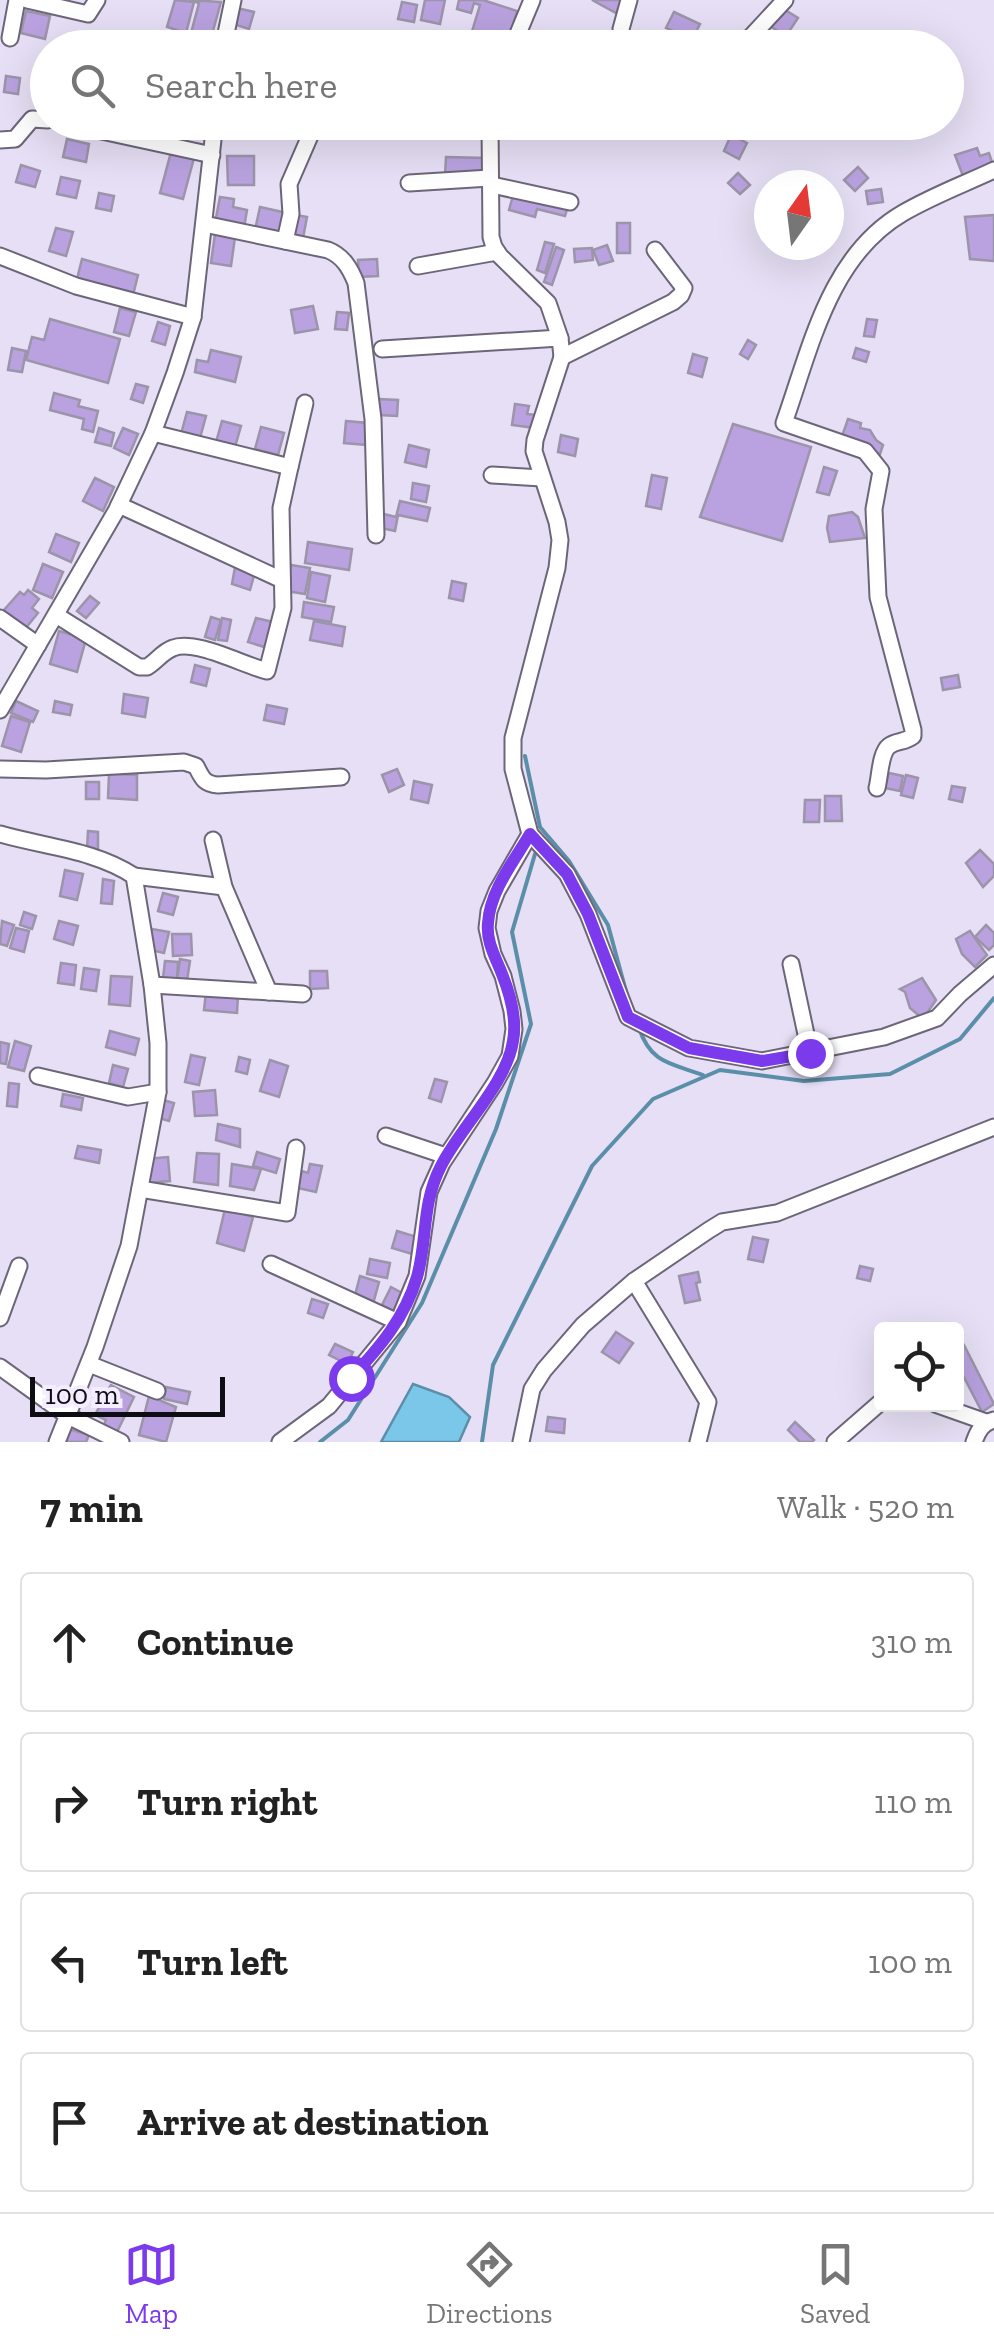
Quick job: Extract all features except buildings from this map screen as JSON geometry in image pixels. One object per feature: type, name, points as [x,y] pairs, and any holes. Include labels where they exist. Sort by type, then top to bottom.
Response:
[{"type":"street","points":[[10,38],[17,0]]},
{"type":"street","points":[[26,0],[88,14],[97,0]]},
{"type":"street","points":[[227,30],[233,0]]},
{"type":"street","points":[[520,30],[532,0]]},
{"type":"street","points":[[620,29],[630,0]]},
{"type":"street","points":[[757,30],[785,0]]},
{"type":"street","points":[[0,140],[15,139],[30,121]]},
{"type":"street","points":[[146,140],[212,154]]},
{"type":"street","points":[[0,710],[120,504],[153,433],[193,317],[213,140]]},
{"type":"street","points":[[285,241],[291,214],[289,184],[308,140]]},
{"type":"street","points":[[490,140],[491,236],[497,252],[548,304],[562,357],[534,451],[557,522],[558,568],[513,738],[513,769],[530,834],[574,887],[628,1017],[689,1048],[762,1061],[884,1037],[938,1018],[994,965]]},
{"type":"street","points":[[877,788],[885,750],[913,736],[878,598],[874,509],[881,470],[865,451],[784,423],[821,317],[846,265],[900,215],[994,170]]},
{"type":"street","points":[[409,184],[491,182],[570,202]]},
{"type":"street","points":[[204,224],[338,254],[349,268],[356,283],[374,419],[376,535]]},
{"type":"street","points":[[562,357],[681,295],[684,288],[654,250]]},
{"type":"street","points":[[418,266],[497,252]]},
{"type":"street","points":[[0,256],[76,286],[193,317]]},
{"type":"street","points":[[382,349],[560,338]]},
{"type":"street","points":[[56,615],[139,666],[147,667],[179,645],[267,671],[283,608],[281,508],[305,403]]},
{"type":"street","points":[[153,433],[290,467]]},
{"type":"street","points":[[492,475],[542,478]]},
{"type":"street","points":[[120,504],[282,580]]},
{"type":"street","points":[[0,618],[38,645]]},
{"type":"street","points":[[0,769],[184,762],[196,766],[208,784],[341,777]]},
{"type":"street","points":[[0,834],[98,858],[134,876],[224,886]]},
{"type":"street","points":[[280,1442],[329,1406],[398,1322],[417,1276],[429,1192],[446,1156],[504,1068],[513,1044],[512,1010],[487,928],[497,891],[530,834]]},
{"type":"street","points":[[213,840],[224,886],[269,992]]},
{"type":"street","points":[[57,1442],[129,1246],[158,1092],[152,985],[134,876]]},
{"type":"street","points":[[791,964],[810,1053]]},
{"type":"street","points":[[152,985],[303,994]]},
{"type":"street","points":[[38,1076],[128,1098],[158,1092]]},
{"type":"street","points":[[521,1442],[532,1390],[583,1325],[634,1281],[722,1222],[778,1212],[994,1126]]},
{"type":"street","points":[[386,1136],[446,1156]]},
{"type":"street","points":[[140,1189],[286,1213],[296,1148]]},
{"type":"street","points":[[270,1264],[398,1322]]},
{"type":"street","points":[[0,1318],[19,1266]]},
{"type":"street","points":[[634,1281],[708,1402],[698,1442]]},
{"type":"street","points":[[88,1364],[156,1391]]},
{"type":"street","points":[[0,1367],[68,1416],[122,1442]]},
{"type":"street","points":[[834,1442],[874,1408]]},
{"type":"street","points":[[961,1412],[990,1421]]},
{"type":"street","points":[[974,1442],[979,1430],[990,1421]]},
{"type":"water","points":[[413,1384],[449,1397],[470,1417],[459,1442],[381,1442]]},
{"type":"waterway","points":[[525,756],[540,827],[569,861],[608,925],[627,995]]},
{"type":"waterway","points":[[320,1442],[348,1420],[422,1303],[496,1129],[531,1024],[512,932],[535,854]]},
{"type":"waterway","points":[[482,1442],[493,1365],[592,1166],[653,1099],[720,1070],[804,1081],[890,1074],[960,1039],[994,998]]},
{"type":"waterway","points":[[639,1028],[656,1056],[703,1075]]},
{"type":"route","points":[[351,1378],[398,1322],[417,1276],[429,1192],[442,1162],[510,1056],[512,1010],[487,928],[497,891],[530,834],[567,874],[588,914],[628,1017],[689,1048],[762,1061],[810,1053]]}]
